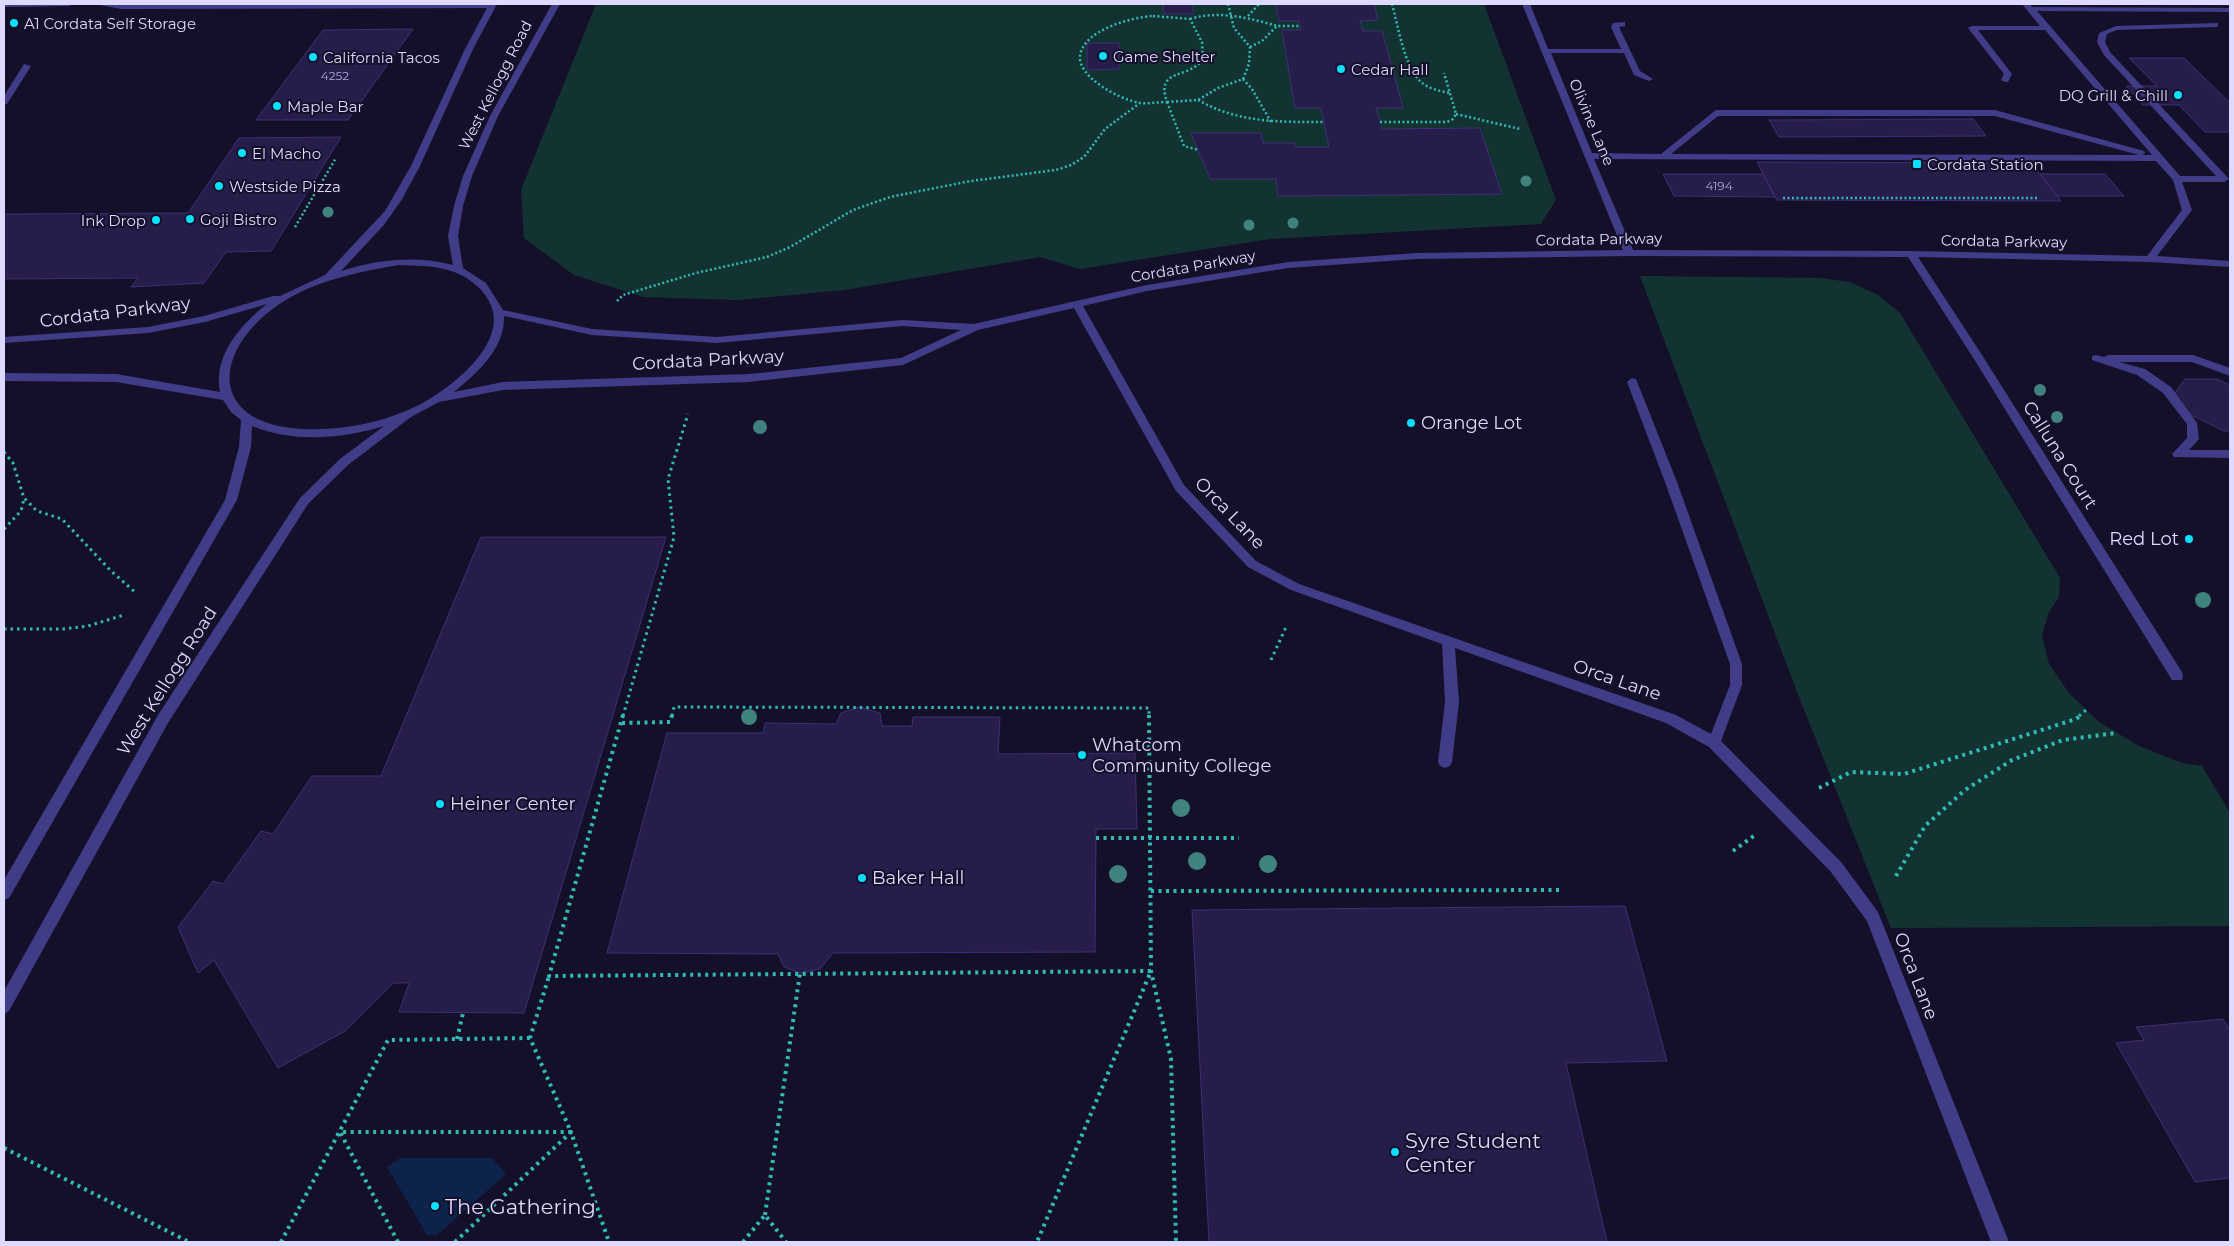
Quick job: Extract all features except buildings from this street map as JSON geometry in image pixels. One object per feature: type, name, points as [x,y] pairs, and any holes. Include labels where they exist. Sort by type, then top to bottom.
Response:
[{"type":"street","points":[[4,5],[69,4]]},
{"type":"street","points":[[99,4],[121,7],[492,5],[404,191],[372,233],[330,276]]},
{"type":"street","name":"West Kellogg Road","points":[[458,269],[453,237],[464,186],[481,142],[556,4]]},
{"type":"street","name":"Olivine Lane","points":[[1526,4],[1629,253]]},
{"type":"street","points":[[2028,6],[2230,10]]},
{"type":"street","points":[[2028,6],[2177,179],[2187,210],[2150,259]]},
{"type":"street","points":[[2177,179],[2224,178],[2107,52],[2101,42],[2103,33],[2116,28],[2215,25],[2198,9]]},
{"type":"street","points":[[1622,24],[1615,27],[1636,74],[1649,79]]},
{"type":"street","points":[[2005,80],[2008,74],[1972,28],[2047,28]]},
{"type":"street","points":[[1546,51],[1626,51]]},
{"type":"street","points":[[4,102],[26,66]]},
{"type":"street","points":[[1663,156],[1716,113],[1995,113],[2158,158]]},
{"type":"street","points":[[1590,156],[2158,158]]},
{"type":"street","name":"Cordata Parkway","points":[[437,399],[504,386],[749,378],[903,361],[974,327],[1147,288],[1288,265],[1417,256],[1629,253],[1911,254],[2150,259],[2230,264]]},
{"type":"street","name":"Calluna Court","points":[[1911,254],[1983,365],[2177,676]]},
{"type":"street","points":[[399,262],[430,263],[458,269],[486,286],[498,312],[497,333],[486,356],[465,378],[437,399],[409,413],[374,425],[337,432],[302,434],[271,429],[247,418],[234,409],[227,397],[222,372],[232,345],[255,318],[287,295],[330,276],[365,266],[399,262]]},
{"type":"street","name":"Cordata Parkway","points":[[4,340],[148,330],[205,319],[287,295]]},
{"type":"street","name":"Orca Lane","points":[[1077,304],[1180,488],[1252,564],[1295,588],[1671,718],[1714,743],[1836,867],[1873,917],[2000,1242]]},
{"type":"street","name":"Cordata Parkway","points":[[498,312],[592,332],[717,340],[902,323],[974,327]]},
{"type":"street","points":[[2230,372],[2193,359],[2096,358],[2142,372],[2167,390],[2192,423],[2193,439],[2178,454],[2230,454]]},
{"type":"street","points":[[4,377],[116,378],[227,397]]},
{"type":"street","points":[[1632,382],[1671,482],[1736,664],[1736,685],[1714,743]]},
{"type":"street","name":"West Kellogg Road","points":[[4,1006],[163,718],[304,501],[344,462],[409,413]]},
{"type":"street","name":"West Kellogg Road","points":[[4,893],[231,500],[245,447],[247,418]]},
{"type":"street","points":[[1445,762],[1452,702],[1448,641]]},
{"type":"path","points":[[616,301],[623,295],[696,273],[767,257],[790,247],[853,210],[890,197],[971,180],[1056,170],[1071,165],[1084,158],[1105,129],[1128,110],[1140,104],[1198,100],[1218,88],[1243,79],[1250,64],[1250,47],[1234,28],[1228,4]]},
{"type":"path","points":[[1248,17],[1258,4]]},
{"type":"path","points":[[1392,4],[1404,46],[1416,78],[1436,91],[1450,93]]},
{"type":"path","points":[[1140,104],[1109,91],[1081,67],[1079,56],[1084,45],[1110,26],[1134,19],[1158,16],[1190,19],[1202,15],[1248,17],[1277,26],[1300,26]]},
{"type":"path","points":[[1190,19],[1204,53],[1198,66],[1192,70],[1175,75],[1164,83],[1163,88],[1184,146],[1198,150]]},
{"type":"path","points":[[1250,47],[1262,41],[1277,26]]},
{"type":"path","points":[[1380,122],[1447,122],[1453,119],[1456,114],[1444,73]]},
{"type":"path","points":[[1243,79],[1252,89],[1271,122]]},
{"type":"path","points":[[1198,100],[1209,108],[1233,116],[1271,122],[1324,122]]},
{"type":"path","points":[[1456,114],[1492,124],[1520,129]]},
{"type":"path","points":[[295,227],[336,158]]},
{"type":"path","points":[[1782,198],[2039,198]]},
{"type":"path","points":[[609,1242],[572,1132],[530,1038],[674,537],[668,479],[688,414]]},
{"type":"path","points":[[4,452],[12,463],[24,498],[37,510],[62,519],[110,570],[137,594]]},
{"type":"path","points":[[4,529],[21,510],[24,498]]},
{"type":"path","points":[[4,629],[80,627],[125,615]]},
{"type":"path","points":[[1271,660],[1287,625]]},
{"type":"path","points":[[622,723],[670,722],[674,707],[1149,708],[1151,971],[1171,1059],[1176,1242]]},
{"type":"path","points":[[1819,788],[1851,772],[1904,774],[2076,719],[2086,710]]},
{"type":"path","points":[[1896,876],[1925,826],[1965,790],[2012,760],[2063,740],[2116,733]]},
{"type":"path","points":[[1733,851],[1756,834]]},
{"type":"path","points":[[1096,838],[1239,838]]},
{"type":"path","points":[[1151,891],[1560,890]]},
{"type":"path","points":[[549,976],[1151,971]]},
{"type":"path","points":[[1037,1242],[1151,971]]},
{"type":"path","points":[[743,1242],[765,1214],[800,973]]},
{"type":"path","points":[[457,1039],[463,1013]]},
{"type":"path","points":[[281,1242],[388,1040],[530,1038]]},
{"type":"path","points":[[340,1132],[572,1132]]},
{"type":"path","points":[[340,1132],[398,1242]]},
{"type":"path","points":[[456,1242],[572,1132]]},
{"type":"path","points":[[4,1148],[189,1242]]},
{"type":"path","points":[[765,1214],[786,1242]]},
{"type":"green space","points":[[596,4],[1484,4],[1556,200],[1541,224],[1270,239],[1080,269],[1040,257],[844,290],[738,300],[643,297],[574,275],[524,238],[521,190]]},
{"type":"green space","points":[[1640,276],[1820,278],[1850,282],[1878,295],[1900,313],[2060,578],[2059,597],[2049,612],[2042,635],[2049,664],[2069,693],[2099,722],[2139,746],[2182,763],[2202,766],[2230,813],[2230,926],[1891,928],[1799,697]]},
{"type":"water","points":[[400,1158],[492,1158],[506,1174],[437,1235],[427,1235],[387,1167]]},
{"type":"place","name":"A1 Cordata Self Storage","points":[[14,23]]},
{"type":"place","name":"Game Shelter","points":[[1103,56]]},
{"type":"place","name":"California Tacos","points":[[313,57]]},
{"type":"place","name":"Cedar Hall","points":[[1341,69]]},
{"type":"place","name":"DQ Grill & Chill","points":[[2178,95]]},
{"type":"place","name":"Maple Bar","points":[[277,106]]},
{"type":"place","name":"El Macho","points":[[242,153]]},
{"type":"place","name":"Cordata Station","points":[[1917,164]]},
{"type":"place","name":"Westside Pizza","points":[[219,186]]},
{"type":"place","name":"Goji Bistro","points":[[190,219]]},
{"type":"place","name":"Ink Drop","points":[[156,220]]},
{"type":"place","name":"Orange Lot","points":[[1411,423]]},
{"type":"place","name":"Red Lot","points":[[2189,539]]},
{"type":"place","name":"Whatcom Community College","points":[[1082,755]]},
{"type":"place","name":"Heiner Center","points":[[440,804]]},
{"type":"place","name":"Baker Hall","points":[[862,878]]},
{"type":"place","name":"Syre Student Center","points":[[1395,1152]]},
{"type":"place","name":"The Gathering","points":[[435,1206]]}]
